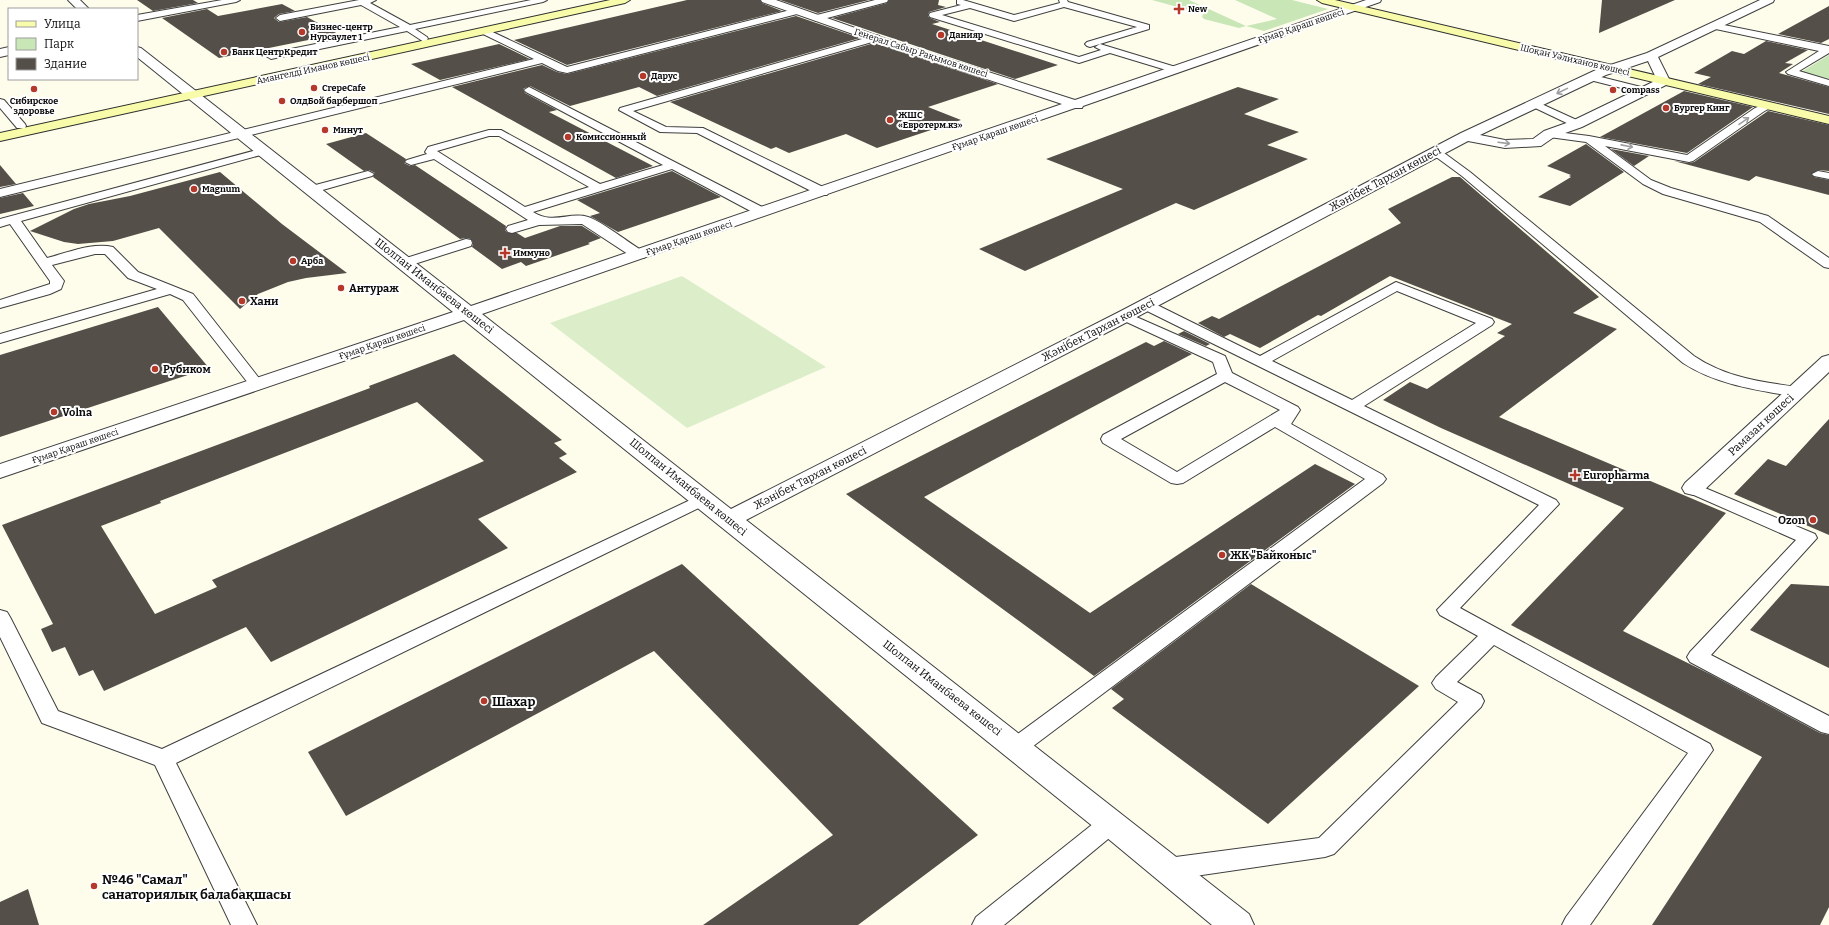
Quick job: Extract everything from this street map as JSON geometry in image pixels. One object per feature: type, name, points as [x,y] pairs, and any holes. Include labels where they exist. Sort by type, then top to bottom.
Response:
[{"type":"main road","name":"Амангелді Иманов көшесі","points":[[0,137],[424,38],[601,0]]},
{"type":"main road","name":"Амангелді Иманов көшесі","points":[[0,130],[190,93],[625,0]]},
{"type":"main road","name":"Шоқан Уәлиханов көшесі","points":[[1322,0],[1829,120]]},
{"type":"street","points":[[73,0],[83,8]]},
{"type":"street","name":"Генерал Сабыр Рақымов көшесі","points":[[766,0],[1077,105]]},
{"type":"street","name":"Ғұмар Қараш көшесі","points":[[0,471],[639,255],[1077,105],[1376,0]]},
{"type":"street","name":"Жәнібек Тархан көшесі","points":[[728,520],[1146,306],[1466,136],[1590,77],[1651,56],[1770,0]]},
{"type":"street","name":"Шолпан Иманбаева көшесі","points":[[138,52],[1112,823],[1237,925]]},
{"type":"street","points":[[1466,136],[1504,144],[1536,143],[1549,134],[1577,124],[1664,81],[1662,74],[1651,56]]},
{"type":"street","name":"Рамазан көшесі","points":[[1693,488],[1829,361]]},
{"type":"lane","points":[[138,18],[236,0]]},
{"type":"lane","points":[[271,56],[543,0]]},
{"type":"lane","points":[[816,18],[884,0]]},
{"type":"lane","points":[[955,0],[1014,18],[1063,2],[1146,27],[1090,44],[1176,70]]},
{"type":"lane","points":[[280,18],[368,1],[424,38]]},
{"type":"lane","points":[[971,5],[933,15],[1080,60],[1110,50]]},
{"type":"lane","points":[[484,31],[561,68],[576,69],[798,11]]},
{"type":"lane","points":[[1714,26],[1829,50]]},
{"type":"lane","points":[[823,192],[699,130],[664,130],[624,110],[876,38]]},
{"type":"lane","points":[[1829,50],[1791,72],[1829,83]]},
{"type":"lane","points":[[0,193],[543,60]]},
{"type":"lane","points":[[1590,77],[1645,91]]},
{"type":"lane","points":[[529,90],[762,212]]},
{"type":"lane","points":[[0,102],[21,126]]},
{"type":"lane","points":[[1535,104],[1577,124]]},
{"type":"lane","points":[[1549,134],[1589,139],[1689,159],[1759,110],[1768,106]]},
{"type":"lane","points":[[538,221],[431,152],[432,149],[489,133],[501,133],[598,188]]},
{"type":"lane","points":[[1589,139],[1647,182],[1667,191],[1764,219],[1829,264]]},
{"type":"lane","points":[[0,223],[264,151]]},
{"type":"lane","points":[[1436,152],[1466,174],[1683,356],[1705,370],[1730,378],[1758,386],[1797,392]]},
{"type":"lane","points":[[411,162],[437,155]]},
{"type":"lane","points":[[522,212],[673,165]]},
{"type":"lane","points":[[312,189],[368,174]]},
{"type":"lane","points":[[0,304],[45,291],[56,286],[57,281],[13,219]]},
{"type":"lane","points":[[512,229],[538,221],[548,222],[578,220],[588,222],[639,255]]},
{"type":"lane","points":[[405,263],[466,244]]},
{"type":"lane","points":[[44,263],[95,250],[108,250],[133,275],[188,297],[257,385]]},
{"type":"lane","points":[[1260,362],[1396,286],[1487,322],[1352,407]]},
{"type":"lane","points":[[0,339],[171,289]]},
{"type":"lane","points":[[1146,306],[1550,504],[1447,610],[1702,750],[1575,925]]},
{"type":"lane","points":[[1125,316],[1220,359],[1225,376],[1292,410]]},
{"type":"lane","points":[[1225,376],[1109,439],[1177,479],[1292,410]]},
{"type":"lane","points":[[1016,747],[1377,479],[1282,426],[1292,410]]},
{"type":"lane","points":[[1693,488],[1808,538],[1697,657],[1829,726]]},
{"type":"lane","points":[[163,759],[702,499]]},
{"type":"lane","points":[[0,617],[50,717],[163,759],[244,925]]},
{"type":"lane","points":[[1168,868],[1324,847],[1473,701],[1443,683],[1492,635]]},
{"type":"lane","points":[[985,925],[1112,823]]},
{"type":"green space","points":[[1152,0],[1189,0],[1246,26],[1239,28],[1204,19],[1202,17],[1203,14]]},
{"type":"green space","points":[[1235,0],[1292,0],[1328,9],[1264,31],[1246,26],[1277,19]]},
{"type":"green space","points":[[1829,55],[1829,79],[1801,72]]},
{"type":"green space","points":[[682,276],[826,367],[687,428],[550,323]]},
{"type":"building","points":[[137,0],[193,0],[198,3],[153,11]]},
{"type":"building","points":[[687,0],[760,0],[762,3],[782,11],[567,65],[514,40]]},
{"type":"building","points":[[780,0],[869,0],[818,13]]},
{"type":"building","points":[[889,0],[939,0],[938,5],[946,7],[929,12],[928,16],[930,18],[940,22],[932,24],[1058,65],[1015,79],[832,18],[887,3]]},
{"type":"building","points":[[1602,0],[1675,0],[1599,33]]},
{"type":"building","name":"Бизнес-центр Нурсаулет 1","points":[[282,4],[295,11],[279,14],[274,18],[279,22],[307,17],[338,34],[219,58],[162,18],[207,9],[218,16]]},
{"type":"building","points":[[1829,6],[1829,39],[1821,43],[1778,34]]},
{"type":"building","points":[[796,16],[860,38],[657,96],[639,87],[570,106],[530,86],[523,89],[525,93],[557,110],[549,112],[653,166],[616,178],[452,87],[542,65],[557,72],[567,74]]},
{"type":"building","points":[[1766,41],[1808,50],[1785,63],[1793,64],[1779,73],[1829,87],[1829,114],[1698,84],[1711,77],[1694,73],[1732,51],[1744,54]]},
{"type":"building","points":[[874,43],[998,84],[928,107],[961,120],[877,148],[846,134],[789,153],[776,147],[771,149],[670,102]]},
{"type":"building","points":[[499,44],[530,59],[440,80],[411,64]]},
{"type":"building","points":[[1238,87],[1279,99],[1244,114],[1299,132],[1267,145],[1308,159],[1194,210],[1176,203],[1025,271],[979,249],[1123,189],[1046,159]]},
{"type":"building","points":[[1684,91],[1753,107],[1687,153],[1600,137]]},
{"type":"building","points":[[1768,111],[1829,125],[1829,171],[1818,170],[1811,174],[1814,177],[1829,180],[1829,195],[1756,176],[1749,181],[1674,161],[1689,163],[1694,162]]},
{"type":"building","points":[[366,133],[406,159],[404,163],[410,166],[415,165],[506,226],[505,230],[508,233],[517,233],[525,238],[560,226],[582,226],[601,238],[588,243],[590,244],[526,266],[521,262],[502,269],[472,247],[473,243],[471,239],[460,239],[373,177],[375,173],[369,170],[364,171],[326,144]]},
{"type":"building","points":[[1586,144],[1624,172],[1570,206],[1538,197],[1571,177],[1569,176],[1571,175],[1547,166]]},
{"type":"building","points":[[1611,149],[1649,156],[1634,166]]},
{"type":"building","points":[[0,165],[16,184],[0,187]]},
{"type":"building","points":[[672,171],[721,197],[618,232],[590,216],[600,213],[577,200]]},
{"type":"building","points":[[220,172],[282,224],[347,273],[306,278],[288,282],[258,294],[240,309],[159,228],[113,241],[78,244],[64,242],[30,231],[74,209],[89,204],[130,196]]},
{"type":"building","points":[[1452,177],[1460,177],[1599,297],[1573,313],[1617,329],[1499,417],[1726,513],[1623,631],[1710,674],[1820,733],[1829,735],[1829,907],[1820,925],[1652,925],[1762,757],[1511,625],[1624,508],[1441,428],[1383,400],[1410,382],[1427,389],[1505,336],[1497,333],[1512,324],[1390,276],[1321,316],[1318,315],[1260,348],[1230,334],[1224,337],[1198,323],[1212,316],[1219,319],[1401,223],[1388,209]]},
{"type":"building","points":[[23,193],[34,206],[0,214],[0,198]]},
{"type":"building","points":[[158,307],[209,368],[0,437],[0,355]]},
{"type":"building","points":[[1184,331],[1210,344],[1206,346],[1178,334]]},
{"type":"building","name":"ЖК \"Байконыс\"","points":[[1164,341],[1192,354],[924,497],[1090,613],[1315,464],[1355,484],[1094,676],[846,494],[1146,342],[1154,346]]},
{"type":"building","points":[[454,354],[562,440],[554,443],[567,454],[559,458],[577,472],[478,519],[508,548],[271,662],[246,627],[104,691],[93,670],[79,676],[65,647],[52,652],[41,629],[53,624],[2,525],[370,388],[369,386]],"holes":[[[417,402],[484,461],[212,580],[217,587],[155,614],[101,526],[161,503],[160,501]]]},
{"type":"building","points":[[1829,419],[1829,535],[1734,494],[1768,459],[1786,466]]},
{"type":"building","name":"Шахар","points":[[682,564],[978,835],[858,925],[703,925],[833,835],[654,651],[346,816],[308,752]]},
{"type":"building","points":[[1251,584],[1419,686],[1268,824],[1112,708],[1124,699],[1111,689]]},
{"type":"building","points":[[1791,584],[1829,586],[1829,668],[1750,630]]},
{"type":"building","points":[[28,889],[39,925],[0,925],[0,902]]},
{"type":"place","name":"New","points":[[1179,9]]},
{"type":"place","name":"Бизнес-центр Нурсаулет 1","points":[[302,32]]},
{"type":"place","name":"Данияр","points":[[941,35]]},
{"type":"place","name":"Банк ЦентрКредит","points":[[224,52]]},
{"type":"place","name":"Дарус","points":[[643,76]]},
{"type":"place","name":"CrepeCafe","points":[[314,88]]},
{"type":"place","name":"Сибирское здоровье","points":[[34,89]]},
{"type":"place","name":"Compass","points":[[1613,90]]},
{"type":"place","name":"ОлдБой барбершоп","points":[[282,101]]},
{"type":"place","name":"Бургер Кинг","points":[[1666,108]]},
{"type":"place","name":"ЖШС «Евротерм.кз»","points":[[890,120]]},
{"type":"place","name":"Минут","points":[[325,130]]},
{"type":"place","name":"Комиссионный","points":[[568,137]]},
{"type":"place","name":"Magnum","points":[[194,189]]},
{"type":"place","name":"Иммуно","points":[[505,253]]},
{"type":"place","name":"Арба","points":[[293,261]]},
{"type":"place","name":"Антураж","points":[[341,288]]},
{"type":"place","name":"Хани","points":[[242,301]]},
{"type":"place","name":"Рубиком","points":[[155,369]]},
{"type":"place","name":"Volna","points":[[54,412]]},
{"type":"place","name":"Europharma","points":[[1575,475]]},
{"type":"place","name":"Ozon","points":[[1813,520]]},
{"type":"place","name":"ЖК \"Байконыс\"","points":[[1222,555]]},
{"type":"place","name":"Шахар","points":[[484,701]]},
{"type":"place","name":"№46 \"Самал\" санаториялық балабақшасы","points":[[94,886]]}]
